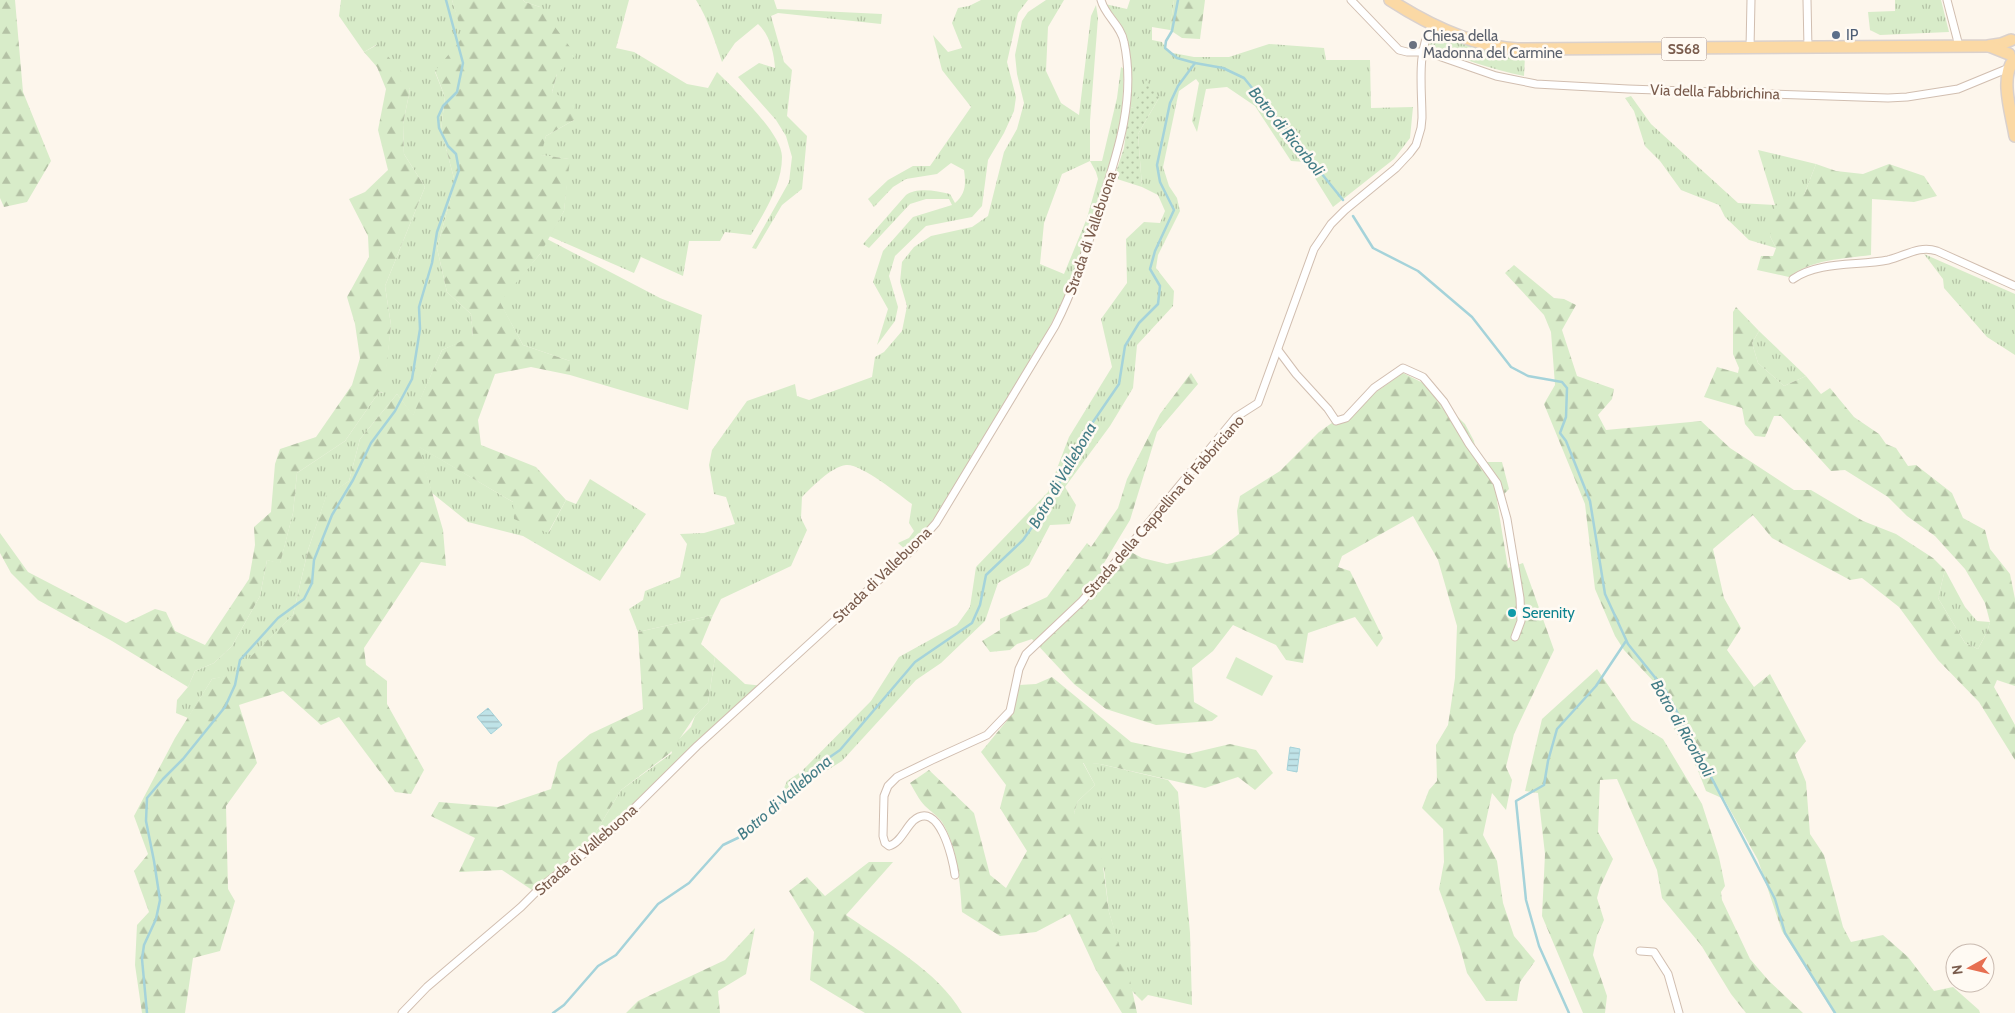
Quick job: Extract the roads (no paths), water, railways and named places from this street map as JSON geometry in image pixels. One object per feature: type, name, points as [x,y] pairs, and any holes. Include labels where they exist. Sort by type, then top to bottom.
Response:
[{"type":"main road","name":"SS68","points":[[1390,0],[1433,23],[1470,39],[1511,49],[1988,46],[2013,39]]},
{"type":"main road","name":"SS68","points":[[2013,39],[2008,46],[2012,61],[2007,80],[2015,136]]},
{"type":"main road","name":"SS68","points":[[1988,46],[2012,61]]},
{"type":"street","name":"Strada di Vallebuona","points":[[402,1013],[427,987],[521,907],[542,886],[604,838],[697,746],[913,549],[936,523],[1055,326],[1066,304],[1078,275],[1118,151],[1129,75],[1120,28],[1103,8],[1101,0]]},
{"type":"street","name":"Via della Fabbrichina","points":[[1351,0],[1397,49],[1407,52],[1422,51],[1496,76],[1530,84],[1893,98],[1916,96],[1964,87],[2002,69],[2012,61]]},
{"type":"street","points":[[1750,48],[1751,0]]},
{"type":"street","points":[[1807,0],[1808,48]]},
{"type":"street","points":[[1947,0],[1959,46]]},
{"type":"street","name":"Strada della Cappellina di Fabbriciano","points":[[955,875],[943,834],[936,821],[931,817],[923,816],[917,818],[895,843],[889,846],[885,843],[883,836],[884,796],[888,786],[897,777],[987,735],[1010,711],[1019,670],[1026,654],[1082,601],[1236,417],[1258,403],[1314,249],[1331,224],[1347,208],[1396,168],[1416,146],[1422,118],[1422,51],[1427,34],[1433,23]]},
{"type":"street","points":[[1793,279],[1804,273],[1830,266],[1888,260],[1925,248],[1943,253],[2015,286]]},
{"type":"street","points":[[1278,350],[1336,421],[1346,418],[1374,388],[1403,368],[1423,377],[1439,396],[1469,444],[1497,483],[1507,519],[1520,598],[1521,620],[1515,637]]},
{"type":"street","points":[[1640,951],[1654,952],[1668,974],[1679,1013]]},
{"type":"water","points":[[488,708],[502,725],[491,734],[477,717]]},
{"type":"water","points":[[1290,747],[1300,749],[1297,772],[1287,770]]},
{"type":"waterway","points":[[147,1013],[142,959],[144,945],[156,919],[160,900],[146,821],[147,798],[183,759],[225,707],[235,685],[240,660],[278,618],[304,599],[312,583],[314,560],[332,515],[353,480],[371,443],[395,411],[412,379],[420,329],[419,307],[432,263],[437,232],[459,170],[456,154],[448,146],[439,128],[438,117],[443,106],[457,92],[463,63],[446,0]]},
{"type":"waterway","name":"Botro di Vallebona","points":[[553,1013],[564,1005],[598,966],[616,955],[658,904],[689,883],[723,845],[746,834],[785,798],[810,771],[840,750],[915,662],[972,623],[980,605],[986,575],[1023,540],[1051,500],[1082,438],[1119,384],[1125,346],[1139,323],[1158,304],[1160,286],[1150,269],[1155,251],[1174,210],[1160,182],[1157,165],[1170,103],[1178,86],[1195,63],[1177,58],[1165,48],[1166,41],[1172,31],[1178,0]]},
{"type":"waterway","name":"Botro di Ricorboli","points":[[1195,63],[1223,68],[1244,78],[1343,200]]},
{"type":"waterway","name":"Botro di Ricorboli","points":[[1353,216],[1373,248],[1418,271],[1472,317],[1511,367],[1528,376],[1562,382],[1567,388],[1566,417],[1560,433],[1566,441],[1590,501],[1605,594],[1628,644],[1666,691],[1775,899],[1785,933],[1835,1013]]},
{"type":"waterway","points":[[1569,1013],[1539,946],[1526,900],[1516,801],[1544,785],[1548,761],[1557,729],[1596,686],[1626,641]]},
{"type":"place","name":"IP","points":[[1836,35]]},
{"type":"place","name":"Chiesa della Madonna del Carmine","points":[[1413,45]]},
{"type":"place","name":"Serenity","points":[[1512,613]]}]
